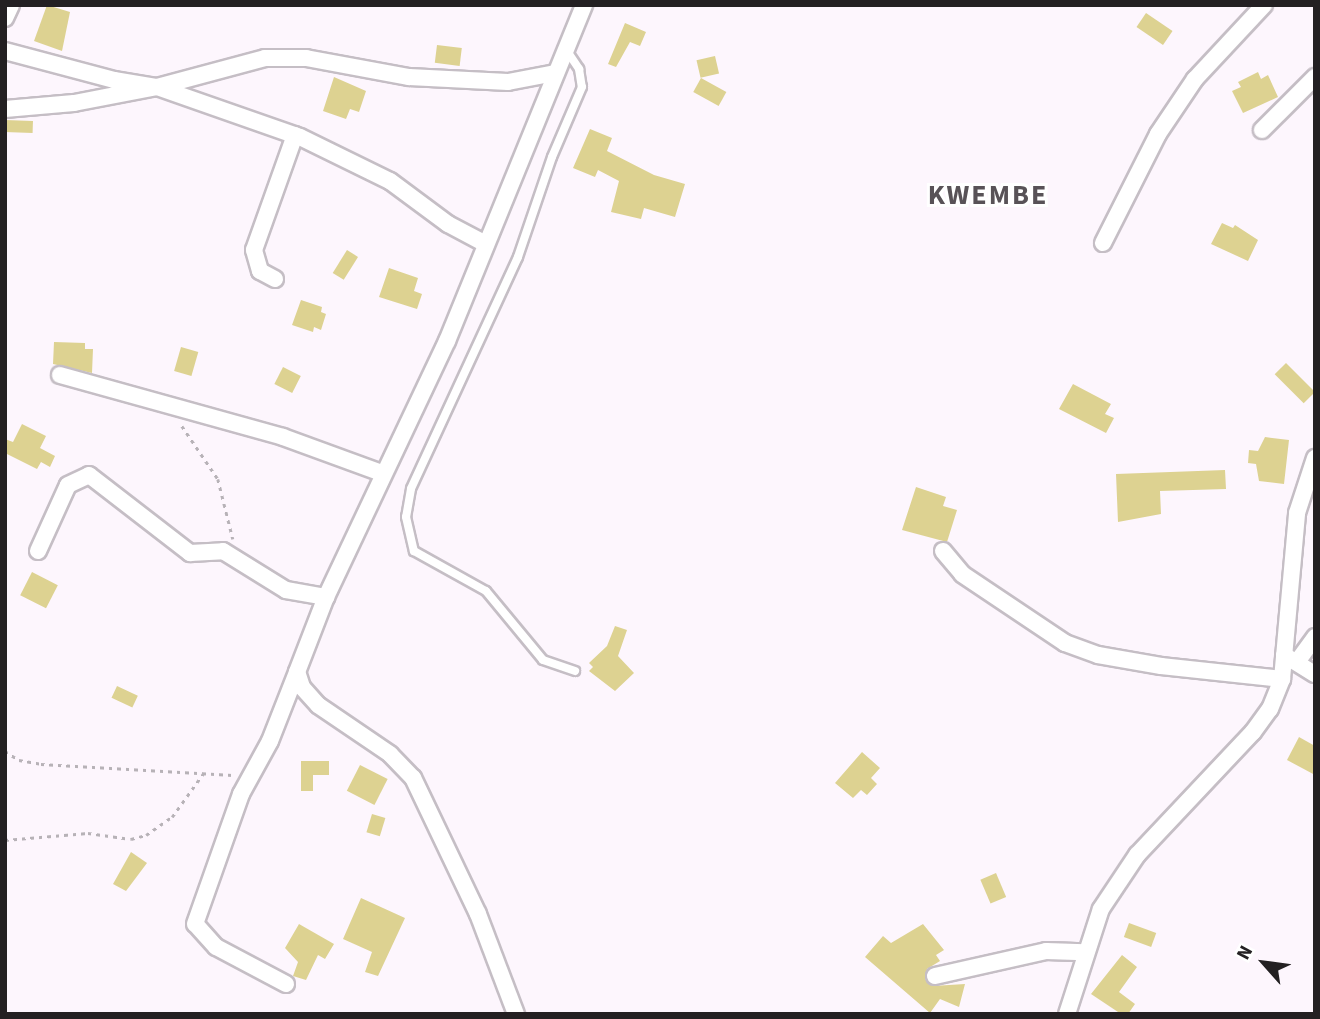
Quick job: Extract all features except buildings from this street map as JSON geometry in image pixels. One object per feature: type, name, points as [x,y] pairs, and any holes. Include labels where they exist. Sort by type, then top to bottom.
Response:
[{"type":"street","points":[[5,18],[11,5]]},
{"type":"street","points":[[286,984],[215,947],[195,927],[228,828],[250,777],[270,741],[326,597],[382,473],[447,341],[584,5]]},
{"type":"street","points":[[1103,243],[1158,134],[1195,79],[1264,5]]},
{"type":"street","points":[[5,51],[114,80],[157,87],[295,135],[390,181],[448,224],[486,244]]},
{"type":"street","points":[[5,109],[74,103],[157,87],[265,58],[306,58],[409,77],[508,82],[555,73]]},
{"type":"street","points":[[1262,130],[1315,76]]},
{"type":"street","points":[[275,279],[260,271],[254,250],[295,135]]},
{"type":"street","points":[[60,375],[171,404],[382,473]]},
{"type":"street","points":[[1067,1014],[1084,952],[1101,909],[1137,855],[1253,733],[1282,679],[1290,658],[1297,513],[1306,474],[1315,458]]},
{"type":"street","points":[[38,551],[68,485],[89,475],[186,550],[223,551],[286,590],[326,597]]},
{"type":"street","points":[[943,551],[962,575],[1065,643],[1098,655],[1161,666],[1282,679]]},
{"type":"street","points":[[1290,658],[1315,637]]},
{"type":"street","points":[[1290,658],[1315,674]]},
{"type":"street","points":[[297,672],[302,687],[318,705],[390,754],[413,778],[478,914],[516,1014]]},
{"type":"street","points":[[935,976],[1046,951],[1084,952]]},
{"type":"lane","points":[[565,48],[579,69],[582,87],[552,157],[518,257],[411,489],[406,517],[414,551],[486,592],[543,660],[575,671]]},
{"type":"path","points":[[171,404],[218,479],[230,513],[235,556]]},
{"type":"path","points":[[5,751],[19,760],[41,764],[205,771],[250,777]]},
{"type":"path","points":[[5,840],[71,833],[131,839],[146,835],[172,817],[205,771]]},
{"type":"district","name":"KWEMBE","points":[[988,195]]}]
